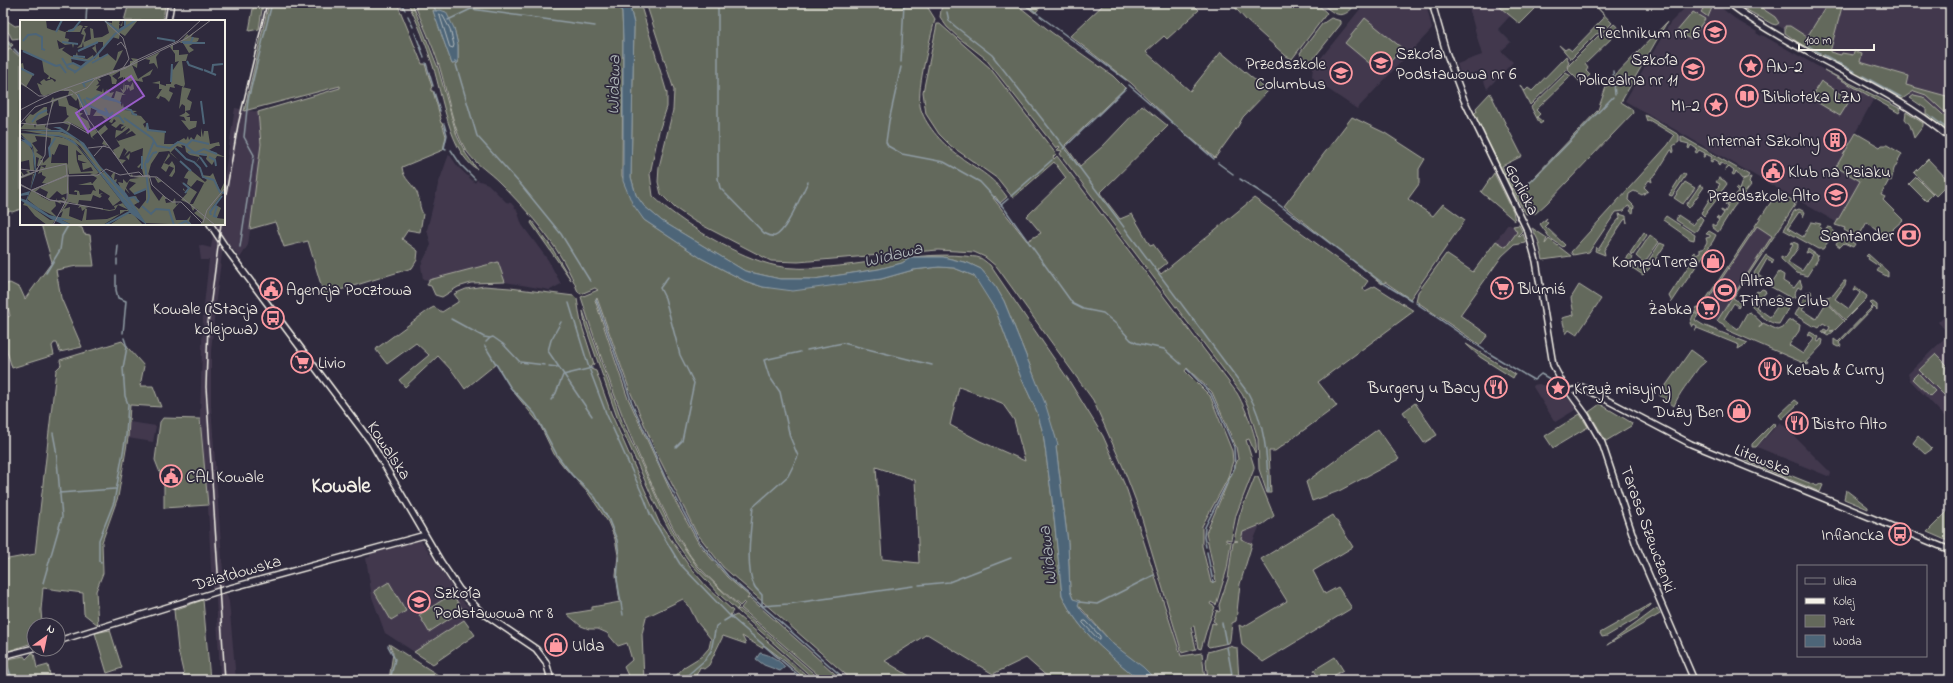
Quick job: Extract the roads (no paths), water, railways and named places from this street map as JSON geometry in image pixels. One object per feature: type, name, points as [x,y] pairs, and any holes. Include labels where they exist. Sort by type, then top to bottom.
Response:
[{"type":"street","points":[[168,20],[171,3]]},
{"type":"street","name":"Gorlicka","points":[[1432,3],[1446,52],[1464,100],[1528,232],[1536,261],[1552,362],[1559,377],[1570,392]]},
{"type":"street","points":[[1729,3],[1816,57],[1903,104],[1928,120],[1950,138]]},
{"type":"street","name":"Kowalska","points":[[211,225],[228,251],[364,432],[459,589],[480,611],[536,649],[546,662],[551,680]]},
{"type":"street","name":"Litewska","points":[[1570,392],[1582,388],[1589,390],[1618,407],[1691,444],[1950,550]]},
{"type":"street","name":"Tarasa Szewczenki","points":[[1570,392],[1586,415],[1602,443],[1636,545],[1694,680]]},
{"type":"street","name":"Działdowska","points":[[66,639],[219,591],[425,535]]},
{"type":"street","points":[[3,656],[26,650]]},
{"type":"water","points":[[618,3],[629,3],[634,24],[631,177],[636,195],[644,206],[662,221],[745,271],[780,279],[814,279],[879,269],[902,263],[912,257],[943,257],[968,263],[981,269],[996,287],[1004,301],[1045,403],[1058,445],[1056,447],[1068,543],[1070,591],[1073,599],[1080,601],[1078,605],[1082,611],[1114,645],[1151,675],[1151,680],[1139,680],[1106,652],[1086,632],[1069,608],[1062,595],[1052,499],[1043,433],[1037,412],[1020,375],[996,311],[974,276],[954,268],[939,267],[913,270],[881,279],[793,291],[763,287],[745,281],[701,258],[644,220],[632,203],[623,181],[623,38],[622,12]]},
{"type":"water","points":[[440,10],[446,12],[454,28],[458,45],[458,63],[452,64],[433,11]]},
{"type":"water","points":[[760,653],[774,658],[785,667],[780,671],[764,665],[756,659]]},
{"type":"waterway","points":[[86,20],[87,3]]},
{"type":"waterway","points":[[240,247],[254,155],[244,137],[248,100],[272,3]]},
{"type":"waterway","points":[[401,3],[405,10]]},
{"type":"waterway","points":[[432,3],[436,11]]},
{"type":"waterway","points":[[718,3],[718,178],[720,188],[764,233],[770,236],[775,236],[784,228],[789,220],[808,182]]},
{"type":"waterway","points":[[901,62],[904,3]]},
{"type":"waterway","points":[[1024,3],[1038,14]]},
{"type":"waterway","points":[[448,20],[471,9],[595,26]]},
{"type":"waterway","points":[[947,12],[949,21],[992,55],[1064,147],[1248,393],[1254,404],[1262,429],[1266,454],[1268,492]]},
{"type":"waterway","points":[[408,16],[413,27]]},
{"type":"waterway","points":[[1040,16],[1126,80]]},
{"type":"waterway","points":[[415,33],[424,57]]},
{"type":"waterway","points":[[3,38],[11,46]]},
{"type":"waterway","points":[[3,47],[7,43]]},
{"type":"waterway","points":[[1807,45],[1820,53]]},
{"type":"waterway","points":[[14,49],[20,55]]},
{"type":"waterway","points":[[1824,55],[1855,72]]},
{"type":"waterway","points":[[455,61],[477,136],[522,186],[561,234],[590,281]]},
{"type":"waterway","points":[[426,63],[433,86]]},
{"type":"waterway","points":[[901,67],[889,121],[886,142],[888,146],[902,154],[944,162],[980,182],[1004,208],[1073,304],[1083,309],[1103,313],[1131,340],[1137,343],[1164,349],[1181,364]]},
{"type":"waterway","points":[[1613,71],[1615,95]]},
{"type":"waterway","points":[[1863,76],[1901,97]]},
{"type":"waterway","points":[[1129,85],[1214,159]]},
{"type":"waterway","points":[[1063,149],[1126,88]]},
{"type":"waterway","points":[[434,92],[440,111]]},
{"type":"waterway","points":[[1518,195],[1613,97]]},
{"type":"waterway","points":[[1928,114],[1950,131]]},
{"type":"waterway","points":[[444,124],[447,135],[444,148],[446,149]]},
{"type":"waterway","points":[[451,150],[461,165],[475,179]]},
{"type":"waterway","points":[[1011,196],[1052,160]]},
{"type":"waterway","points":[[1218,163],[1233,174]]},
{"type":"waterway","points":[[1240,179],[1270,198],[1384,284],[1411,300]]},
{"type":"waterway","points":[[1001,205],[1008,199]]},
{"type":"waterway","points":[[46,273],[60,250],[62,236],[68,225]]},
{"type":"waterway","points":[[117,256],[118,246]]},
{"type":"waterway","points":[[117,259],[117,265]]},
{"type":"waterway","points":[[116,275],[116,290],[118,298],[126,301],[123,333]]},
{"type":"waterway","points":[[668,277],[660,288],[665,298],[680,355],[694,383],[682,441],[676,447]]},
{"type":"waterway","points":[[596,299],[632,403],[665,477],[699,541],[728,576],[846,680]]},
{"type":"waterway","points":[[569,303],[589,368],[606,413],[650,514],[680,564],[731,617],[804,680]]},
{"type":"waterway","points":[[1416,303],[1490,354],[1532,379],[1534,380],[1541,374],[1550,379]]},
{"type":"waterway","points":[[451,319],[484,337],[490,338]]},
{"type":"waterway","points":[[561,322],[551,340],[548,351],[592,416]]},
{"type":"waterway","points":[[486,342],[493,337],[503,344],[520,362],[545,365]]},
{"type":"waterway","points":[[101,562],[99,561],[99,540],[114,502],[126,436],[128,404],[125,396],[123,368],[127,347],[124,338]]},
{"type":"waterway","points":[[807,350],[843,343],[932,365]]},
{"type":"waterway","points":[[485,346],[510,387],[535,414],[557,455],[572,475],[595,497],[608,518],[617,540],[619,554],[617,579],[623,615]]},
{"type":"waterway","points":[[800,352],[764,360],[769,376],[780,392],[790,437],[798,456],[788,476],[753,507],[749,558],[751,578],[756,589],[762,595],[762,606],[788,604],[913,586]]},
{"type":"waterway","points":[[549,366],[557,367]]},
{"type":"waterway","points":[[563,375],[592,368]]},
{"type":"waterway","points":[[1187,369],[1211,394],[1234,447],[1235,467],[1205,527],[1204,537],[1206,547]]},
{"type":"waterway","points":[[551,400],[556,393],[563,375]]},
{"type":"waterway","points":[[43,583],[62,517],[56,449],[53,433]]},
{"type":"waterway","points":[[59,493],[115,489]]},
{"type":"waterway","points":[[1207,552],[1213,582]]},
{"type":"waterway","points":[[919,585],[949,582],[1011,558]]},
{"type":"waterway","points":[[1079,602],[1097,604],[1154,575]]},
{"type":"waterway","points":[[724,621],[732,616]]},
{"type":"waterway","points":[[1222,623],[1226,643]]},
{"type":"waterway","points":[[682,680],[705,660],[711,651],[716,626],[719,624]]},
{"type":"waterway","points":[[388,646],[395,659],[390,680]]},
{"type":"waterway","points":[[1227,647],[1233,680]]},
{"type":"waterway","points":[[5,660],[13,680]]},
{"type":"railway","points":[[225,199],[238,125],[267,3]]},
{"type":"railway","points":[[221,225],[208,323],[206,387],[225,680]]},
{"type":"place","name":"Technikum nr 6","points":[[1715,32]]},
{"type":"place","name":"Szkoła Podstawowa nr 6","points":[[1381,63]]},
{"type":"place","name":"AN-2","points":[[1751,66]]},
{"type":"place","name":"Szkoła Policealna nr 11","points":[[1693,69]]},
{"type":"place","name":"Przedszkole Columbus","points":[[1341,73]]},
{"type":"place","name":"Biblioteka LZN","points":[[1747,96]]},
{"type":"place","name":"MI-2","points":[[1716,105]]},
{"type":"place","name":"Internat Szkolny","points":[[1835,140]]},
{"type":"place","name":"Klub na Psiaku","points":[[1773,171]]},
{"type":"place","name":"Przedszkole Alto","points":[[1836,195]]},
{"type":"place","name":"Santander","points":[[1909,235]]},
{"type":"place","name":"KompuTerra","points":[[1713,261]]},
{"type":"place","name":"Blumiś","points":[[1502,288]]},
{"type":"place","name":"Agencja Pocztowa","points":[[271,289]]},
{"type":"place","name":"Altra Fitness Club","points":[[1725,290]]},
{"type":"place","name":"Żabka","points":[[1708,308]]},
{"type":"place","name":"Kowale (Stacja kolejowa)","points":[[273,318]]},
{"type":"place","name":"Livio","points":[[302,362]]},
{"type":"place","name":"Kebab & Curry","points":[[1770,369]]},
{"type":"place","name":"Burgery u Bacy","points":[[1496,387]]},
{"type":"place","name":"Krzyż misyjny","points":[[1558,388]]},
{"type":"place","name":"Duży Ben","points":[[1739,411]]},
{"type":"place","name":"Bistro Alto","points":[[1797,423]]},
{"type":"place","name":"CAL Kowale","points":[[171,476]]},
{"type":"place","name":"Inflancka","points":[[1900,534]]},
{"type":"place","name":"Szkoła Podstawowa nr 8","points":[[419,602]]},
{"type":"place","name":"Ulda","points":[[556,645]]},
{"type":"district","name":"Kowale","points":[[341,485]]},
{"type":"water label","name":"Widawa","points":[[613,85]]},
{"type":"water label","name":"Widawa","points":[[893,254]]},
{"type":"water label","name":"Widawa","points":[[1047,556]]}]
